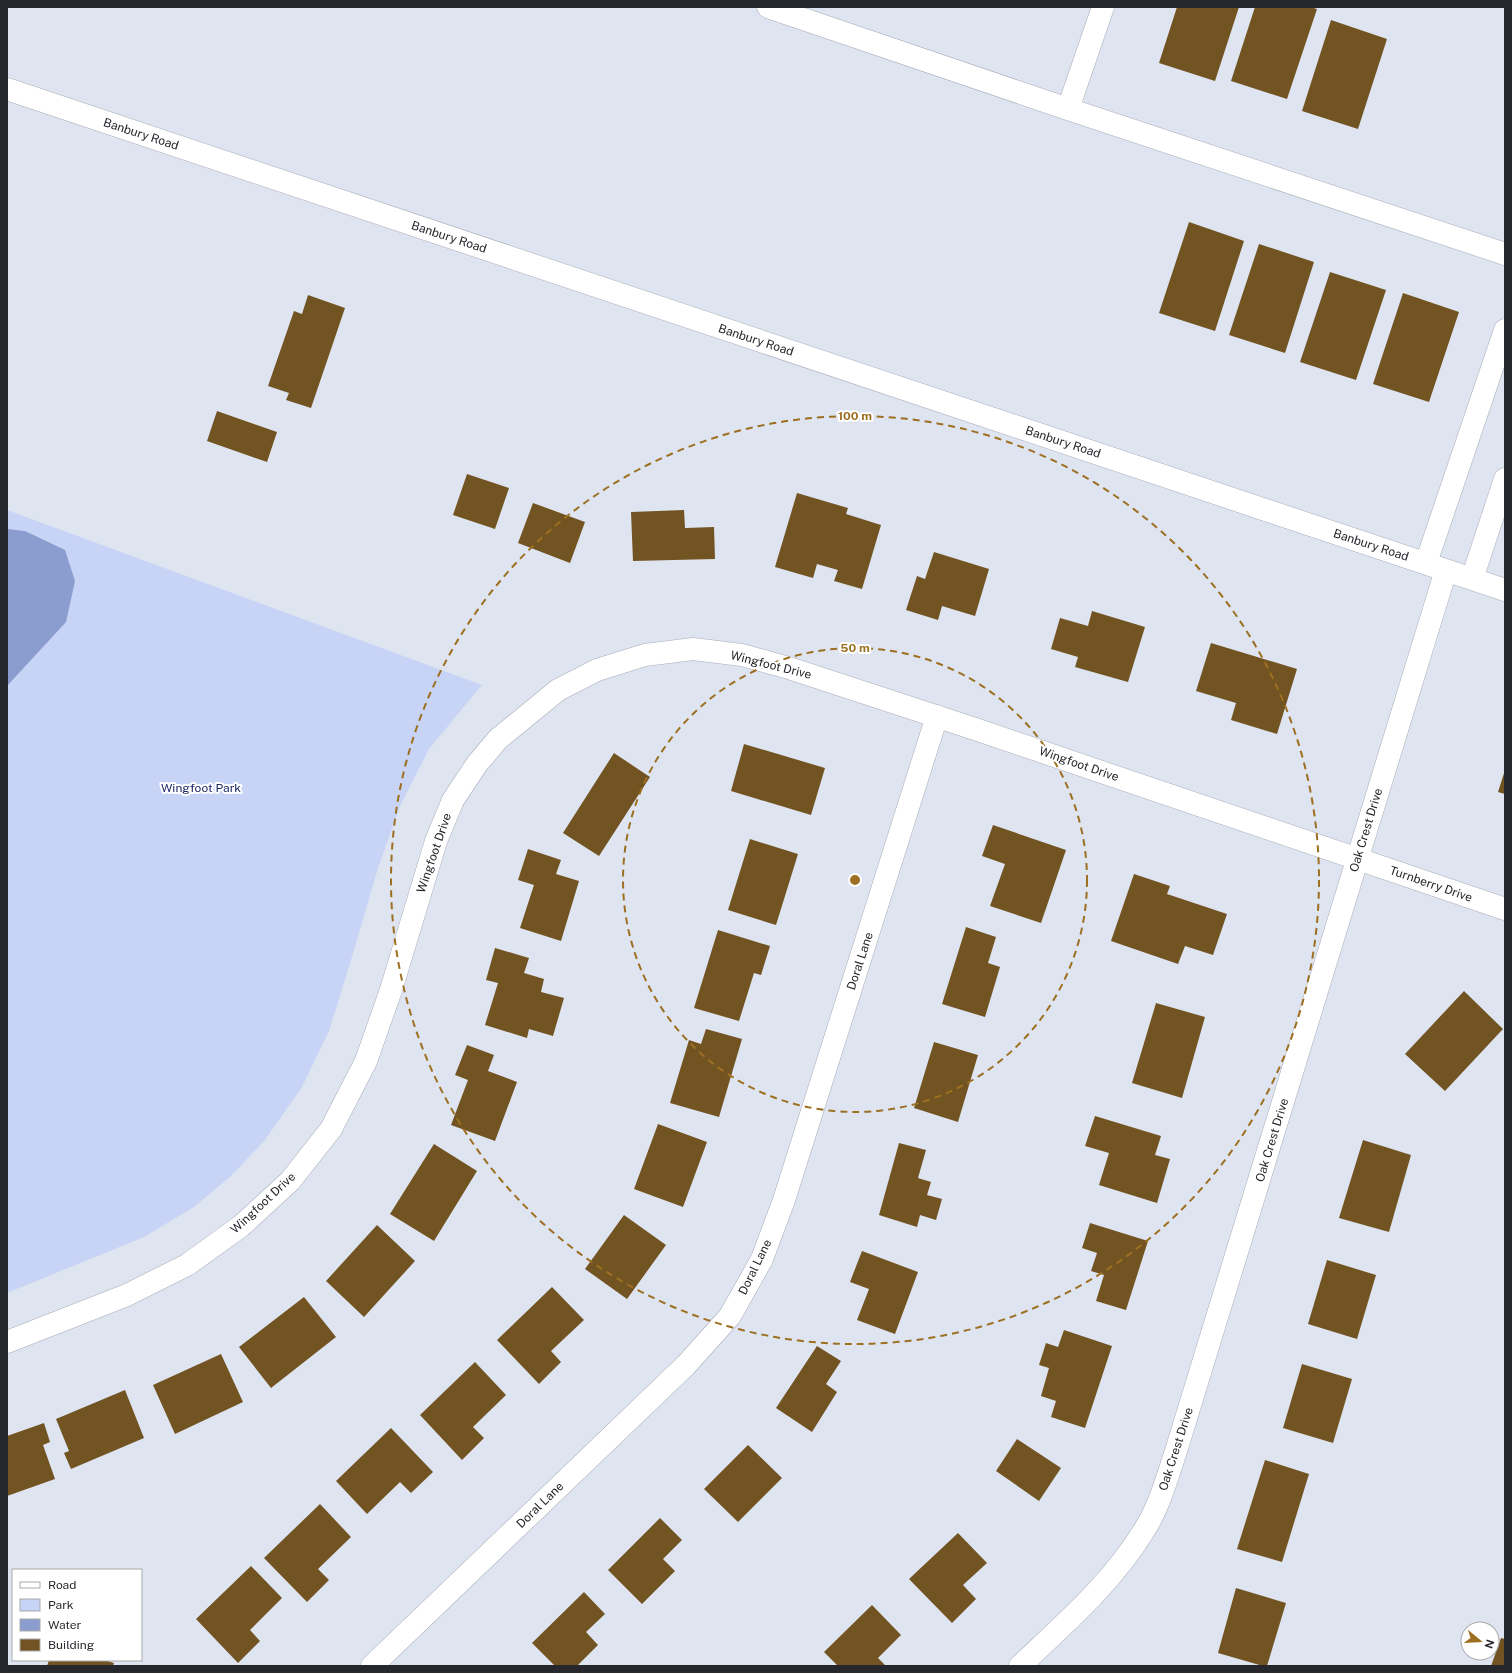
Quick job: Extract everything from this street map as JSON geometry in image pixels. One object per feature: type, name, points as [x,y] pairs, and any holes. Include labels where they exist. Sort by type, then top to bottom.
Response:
[{"type":"street","points":[[768,7],[1068,109],[1505,254]]},
{"type":"street","points":[[1068,109],[1103,7]]},
{"type":"street","name":"Banbury Road","points":[[7,89],[1505,590]]},
{"type":"street","name":"Oak Crest Drive","points":[[1020,1666],[1089,1599],[1119,1566],[1144,1532],[1163,1491],[1357,860],[1436,567],[1505,330]]},
{"type":"street","points":[[1472,579],[1505,479]]},
{"type":"street","name":"Wingfoot Drive","points":[[7,1342],[127,1295],[187,1265],[241,1226],[290,1181],[331,1129],[366,1061],[391,990],[436,841],[452,800],[477,764],[498,740],[558,690],[597,670],[645,655],[694,649],[742,655],[789,668],[937,716],[1357,860]]},
{"type":"street","name":"Doral Lane","points":[[372,1666],[686,1365],[730,1316],[762,1259],[784,1200],[937,716]]},
{"type":"street","name":"Turnberry Drive","points":[[1357,860],[1505,909]]},
{"type":"green space","name":"Wingfoot Park","points":[[7,510],[482,685],[429,749],[401,804],[379,865],[329,1031],[302,1087],[265,1140],[232,1175],[194,1207],[144,1237],[7,1293]]},
{"type":"water","points":[[7,529],[25,531],[65,550],[75,581],[66,622],[7,686]]},
{"type":"building","points":[[1177,7],[1239,7],[1215,81],[1159,63]]},
{"type":"building","points":[[1255,7],[1310,7],[1317,9],[1287,99],[1231,81]]},
{"type":"building","points":[[1331,20],[1387,39],[1358,129],[1302,111]]},
{"type":"building","points":[[1189,222],[1244,241],[1215,331],[1159,313]]},
{"type":"building","points":[[1259,244],[1314,262],[1285,353],[1229,335]]},
{"type":"building","points":[[1330,272],[1386,290],[1356,380],[1300,362]]},
{"type":"building","points":[[1403,293],[1459,312],[1429,402],[1373,384]]},
{"type":"building","points":[[308,295],[345,308],[311,408],[286,400],[289,393],[268,386],[294,311],[302,314]]},
{"type":"building","points":[[217,411],[277,432],[267,462],[207,441]]},
{"type":"building","points":[[467,474],[509,488],[495,529],[453,515]]},
{"type":"building","points":[[797,493],[848,508],[846,514],[881,525],[862,589],[834,581],[838,570],[817,564],[813,578],[775,567]]},
{"type":"building","points":[[533,503],[585,522],[570,563],[518,543]]},
{"type":"building","points":[[684,510],[685,528],[714,527],[715,559],[633,561],[631,512]]},
{"type":"building","points":[[934,552],[989,569],[975,616],[942,606],[938,620],[906,610],[917,576],[925,579]]},
{"type":"building","points":[[1092,611],[1145,627],[1128,682],[1075,667],[1078,657],[1051,649],[1060,618],[1088,626]]},
{"type":"building","points":[[1211,643],[1297,669],[1277,734],[1231,720],[1236,703],[1196,691]]},
{"type":"building","points":[[744,744],[825,768],[811,815],[731,791]]},
{"type":"building","points":[[614,753],[650,777],[599,856],[563,833]]},
{"type":"building","points":[[1505,770],[1505,794],[1498,792]]},
{"type":"building","points":[[993,825],[1066,850],[1041,923],[990,906],[1005,864],[982,856]]},
{"type":"building","points":[[750,839],[798,854],[776,925],[728,910]]},
{"type":"building","points":[[528,849],[561,860],[556,874],[579,881],[561,941],[520,928],[534,885],[518,880]]},
{"type":"building","points":[[1134,874],[1170,886],[1167,894],[1227,914],[1213,955],[1185,946],[1178,964],[1111,941]]},
{"type":"building","points":[[966,927],[996,937],[988,963],[1000,967],[985,1017],[942,1004]]},
{"type":"building","points":[[718,930],[770,946],[761,975],[754,973],[739,1021],[694,1008]]},
{"type":"building","points":[[495,948],[529,958],[524,973],[544,979],[541,992],[564,998],[553,1036],[529,1029],[527,1038],[485,1025],[498,983],[486,980]]},
{"type":"building","points":[[1464,991],[1503,1029],[1445,1091],[1405,1054]]},
{"type":"building","points":[[1156,1003],[1205,1017],[1182,1098],[1132,1083]]},
{"type":"building","points":[[706,1029],[742,1039],[719,1117],[670,1103],[689,1040],[701,1044]]},
{"type":"building","points":[[934,1042],[978,1055],[958,1122],[914,1108]]},
{"type":"building","points":[[467,1045],[494,1055],[488,1071],[517,1082],[495,1141],[451,1125],[468,1080],[455,1075]]},
{"type":"building","points":[[1095,1116],[1161,1136],[1155,1155],[1170,1159],[1157,1203],[1099,1185],[1109,1153],[1085,1146]]},
{"type":"building","points":[[658,1124],[707,1142],[683,1207],[634,1189]]},
{"type":"building","points":[[1363,1140],[1411,1155],[1389,1232],[1339,1218]]},
{"type":"building","points":[[899,1143],[926,1150],[918,1178],[931,1182],[927,1195],[942,1199],[936,1220],[920,1215],[917,1227],[879,1215]]},
{"type":"building","points":[[434,1144],[477,1171],[434,1241],[390,1214]]},
{"type":"building","points":[[624,1215],[666,1245],[627,1299],[585,1269]]},
{"type":"building","points":[[1090,1223],[1148,1241],[1126,1310],[1096,1301],[1104,1275],[1091,1271],[1097,1253],[1082,1248]]},
{"type":"building","points":[[377,1225],[415,1261],[364,1317],[326,1281]]},
{"type":"building","points":[[862,1251],[918,1272],[895,1334],[857,1320],[869,1289],[850,1282]]},
{"type":"building","points":[[1327,1260],[1376,1275],[1357,1339],[1308,1324]]},
{"type":"building","points":[[552,1287],[584,1320],[551,1351],[561,1362],[539,1384],[497,1340]]},
{"type":"building","points":[[304,1297],[336,1337],[271,1388],[239,1347]]},
{"type":"building","points":[[1064,1330],[1112,1346],[1085,1428],[1051,1417],[1056,1401],[1041,1396],[1049,1368],[1039,1365],[1046,1343],[1058,1347]]},
{"type":"building","points":[[817,1346],[841,1361],[826,1384],[837,1392],[812,1432],[776,1408]]},
{"type":"building","points":[[221,1354],[243,1402],[175,1434],[153,1385]]},
{"type":"building","points":[[475,1362],[506,1395],[473,1427],[484,1438],[462,1460],[420,1415]]},
{"type":"building","points":[[1302,1364],[1352,1379],[1333,1443],[1283,1428]]},
{"type":"building","points":[[125,1390],[144,1438],[71,1469],[64,1453],[69,1451],[56,1419]]},
{"type":"building","points":[[44,1423],[50,1442],[43,1445],[55,1479],[7,1496],[7,1436]]},
{"type":"building","points":[[391,1428],[433,1472],[411,1493],[400,1482],[367,1514],[336,1481]]},
{"type":"building","points":[[1017,1439],[1061,1468],[1039,1501],[996,1471]]},
{"type":"building","points":[[748,1445],[782,1478],[738,1522],[704,1489]]},
{"type":"building","points":[[1265,1460],[1309,1474],[1282,1562],[1237,1549]]},
{"type":"building","points":[[320,1504],[351,1537],[318,1569],[329,1580],[307,1602],[264,1558]]},
{"type":"building","points":[[660,1518],[682,1540],[663,1559],[675,1571],[642,1604],[608,1570]]},
{"type":"building","points":[[958,1533],[987,1563],[963,1585],[976,1599],[952,1623],[909,1579]]},
{"type":"building","points":[[251,1566],[282,1598],[250,1630],[260,1641],[238,1663],[196,1619]]},
{"type":"building","points":[[1236,1588],[1286,1603],[1267,1666],[1218,1653]]},
{"type":"building","points":[[584,1592],[605,1614],[586,1632],[598,1645],[577,1666],[555,1666],[532,1643]]},
{"type":"building","points":[[872,1605],[901,1635],[878,1658],[886,1666],[838,1666],[824,1652]]},
{"type":"building","points":[[1501,1638],[1505,1639],[1505,1666],[1491,1666],[1493,1661],[1500,1661]]},
{"type":"building","points":[[49,1661],[107,1661],[114,1663],[113,1666],[47,1666]]}]
